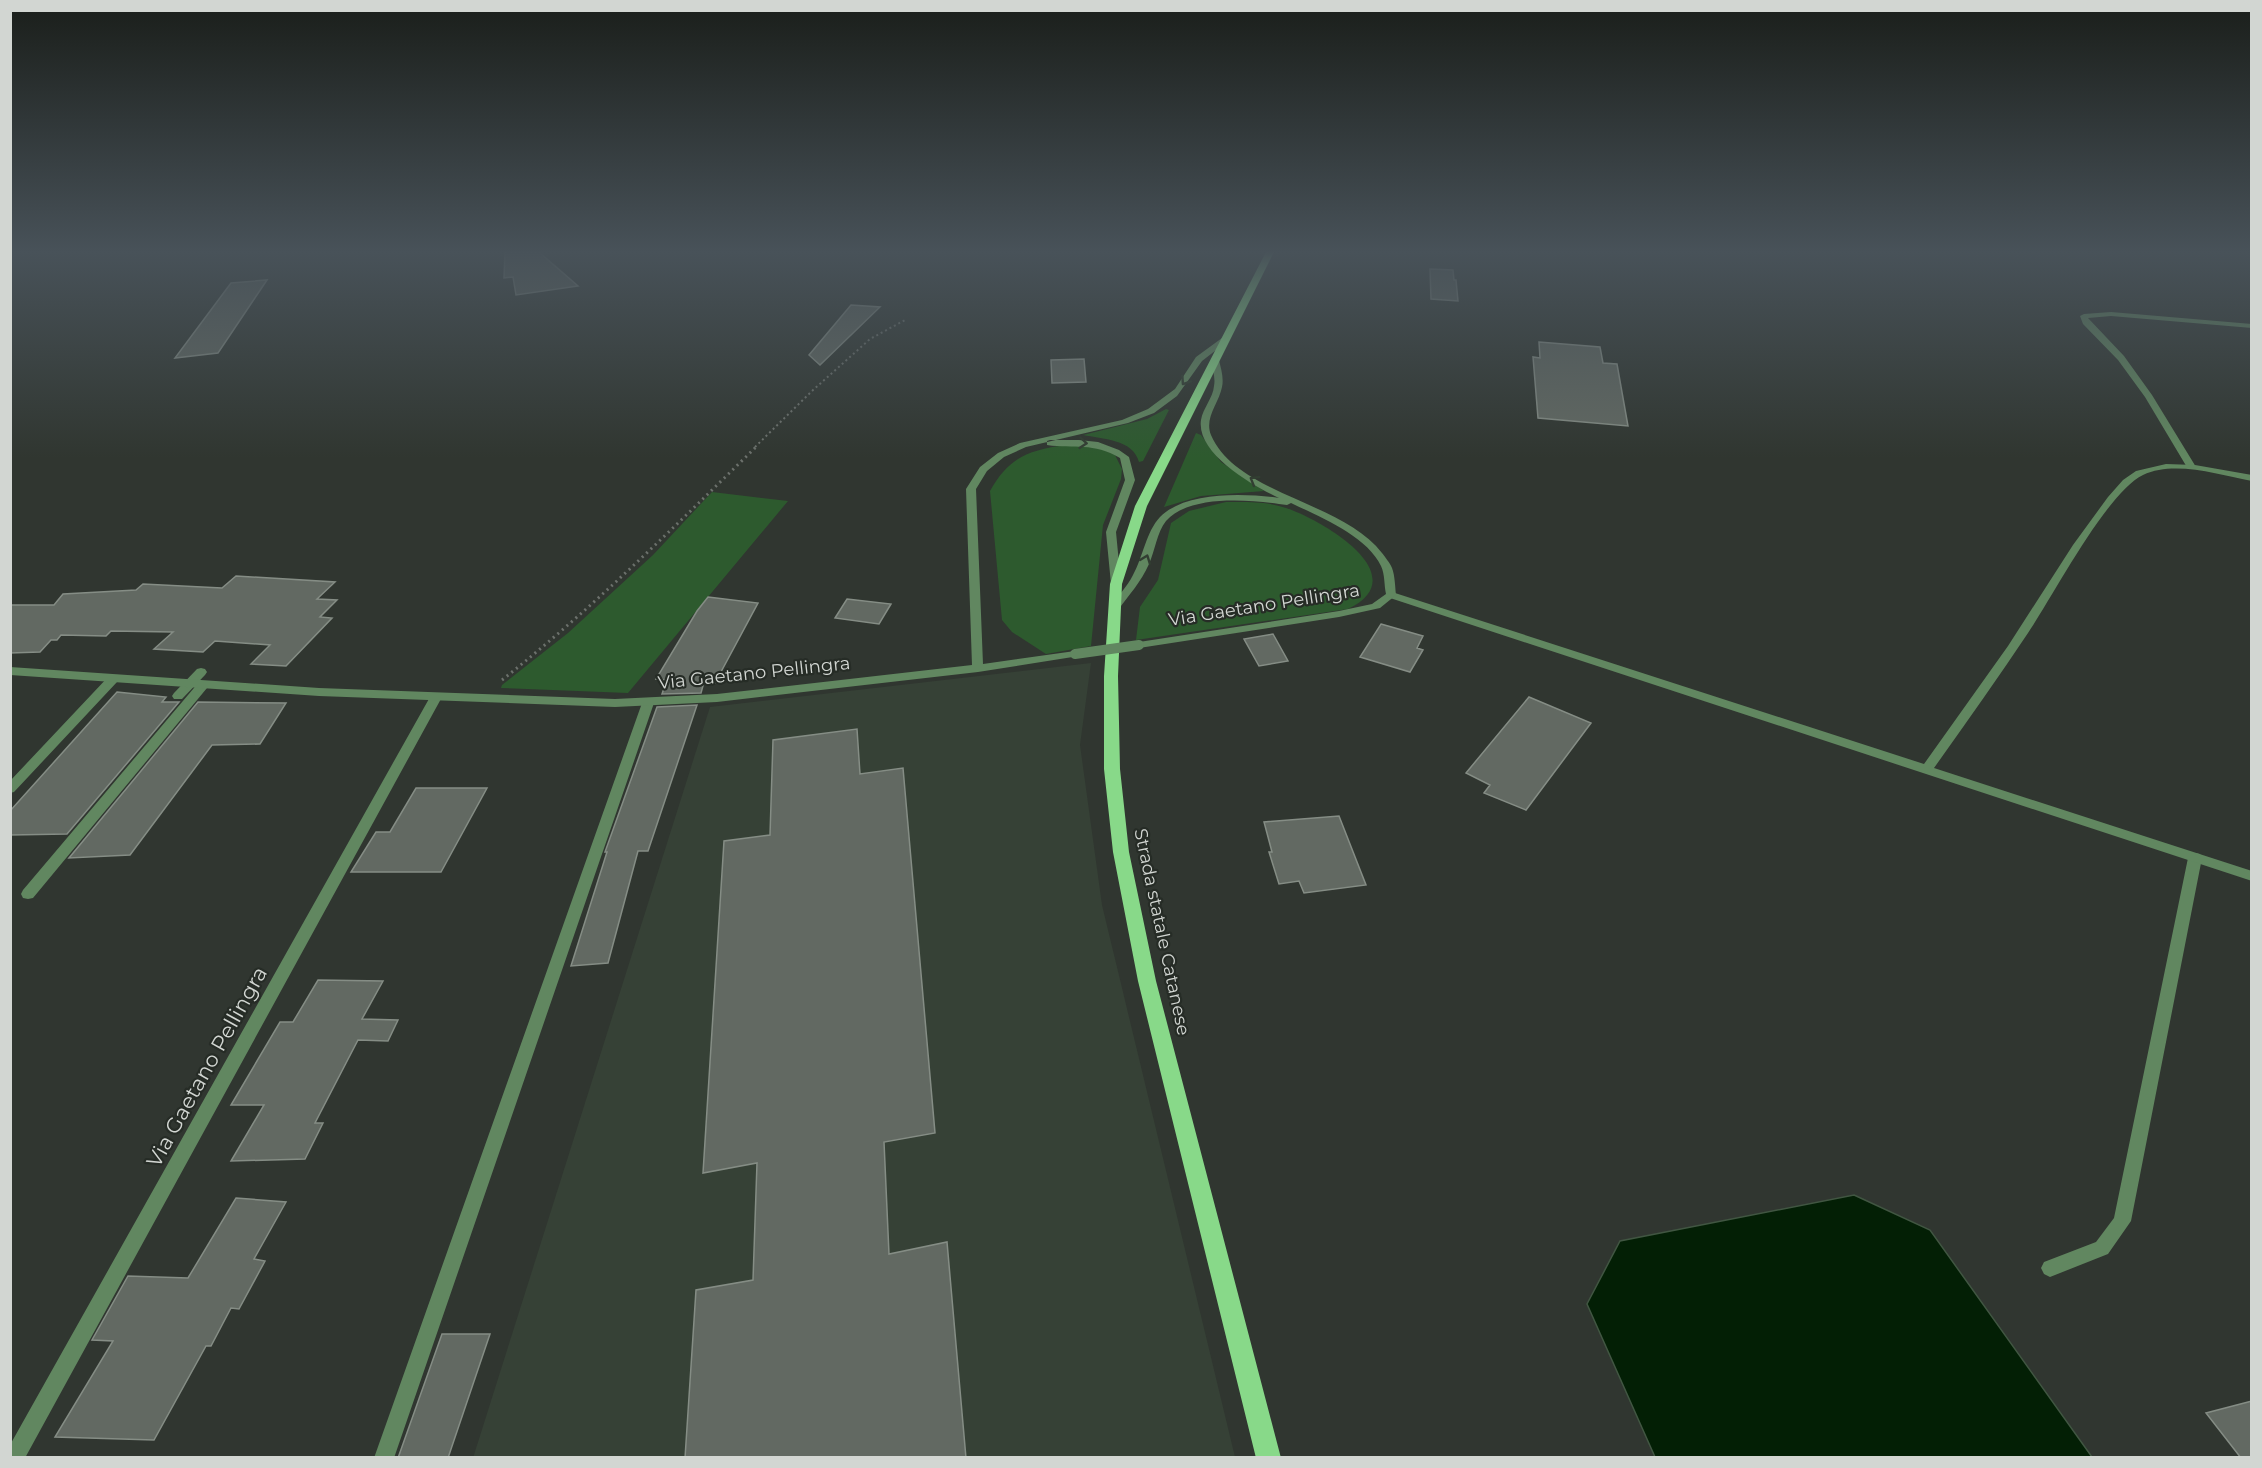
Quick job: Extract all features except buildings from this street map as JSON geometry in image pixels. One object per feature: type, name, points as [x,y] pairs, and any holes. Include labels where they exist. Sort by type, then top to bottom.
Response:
[{"type":"main road","name":"Strada statale Catanese","points":[[1235,321],[1141,506],[1116,584],[1112,769],[1120,852],[1147,981],[1269,1458]]},
{"type":"street","points":[[2086,321],[2121,358],[2149,397],[2191,468]]},
{"type":"street","points":[[2187,321],[2252,326]]},
{"type":"street","points":[[978,668],[971,489],[976,476],[996,458],[1025,445],[1144,415],[1172,397],[1182,386],[1198,360],[1225,340]]},
{"type":"street","points":[[1215,360],[1219,384],[1204,421],[1207,435],[1215,450],[1240,472],[1356,533],[1370,545],[1386,565],[1393,580],[1391,596],[2252,876]]},
{"type":"street","points":[[1025,445],[1080,442],[1102,445],[1124,457],[1130,480],[1111,532],[1116,584]]},
{"type":"street","points":[[1927,769],[2024,632],[2107,504],[2136,474],[2151,468],[2191,468],[2252,478]]},
{"type":"street","points":[[1114,608],[1141,572],[1161,521],[1170,512],[1192,503],[1221,499],[1275,500],[1306,507]]},
{"type":"street","name":"Via Gaetano Pellingra","points":[[10,671],[188,684],[202,678],[436,697],[648,703],[728,697],[978,668],[1139,645],[1348,612],[1376,606],[1391,596]]},
{"type":"street","points":[[28,894],[202,678]]},
{"type":"street","points":[[10,789],[113,679]]},
{"type":"street","points":[[178,696],[188,684]]},
{"type":"street","name":"Via Gaetano Pellingra","points":[[14,1458],[436,697]]},
{"type":"street","points":[[384,1458],[648,703]]},
{"type":"street","points":[[2050,1268],[2102,1248],[2122,1221],[2195,858]]},
{"type":"path","points":[[477,698],[558,636],[642,559],[812,391],[870,339],[905,321]]},
{"type":"shaded area","points":[[1166,409],[1169,410],[1143,461],[1139,462],[1136,454],[1124,444],[1083,435],[1147,419]]},
{"type":"shaded area","points":[[1196,433],[1201,435],[1221,462],[1264,491],[1201,496],[1164,507]]},
{"type":"shaded area","points":[[1066,445],[1097,447],[1115,455],[1122,469],[1121,479],[1103,525],[1091,646],[1046,654],[1012,632],[1002,620],[990,491],[1005,470],[1021,457]]},
{"type":"shaded area","points":[[712,492],[788,501],[628,693],[501,688],[568,633],[653,555]]},
{"type":"shaded area","points":[[1226,502],[1256,502],[1286,508],[1339,536],[1356,550],[1368,565],[1373,580],[1367,595],[1348,609],[1136,640],[1140,607],[1158,580],[1171,523],[1189,511]]},
{"type":"shaded area","points":[[1091,663],[1080,745],[1102,905],[1235,1457],[473,1458],[710,707]]},
{"type":"shaded area","points":[[1854,1195],[1930,1230],[2092,1457],[1655,1457],[1587,1304],[1620,1241]]}]
